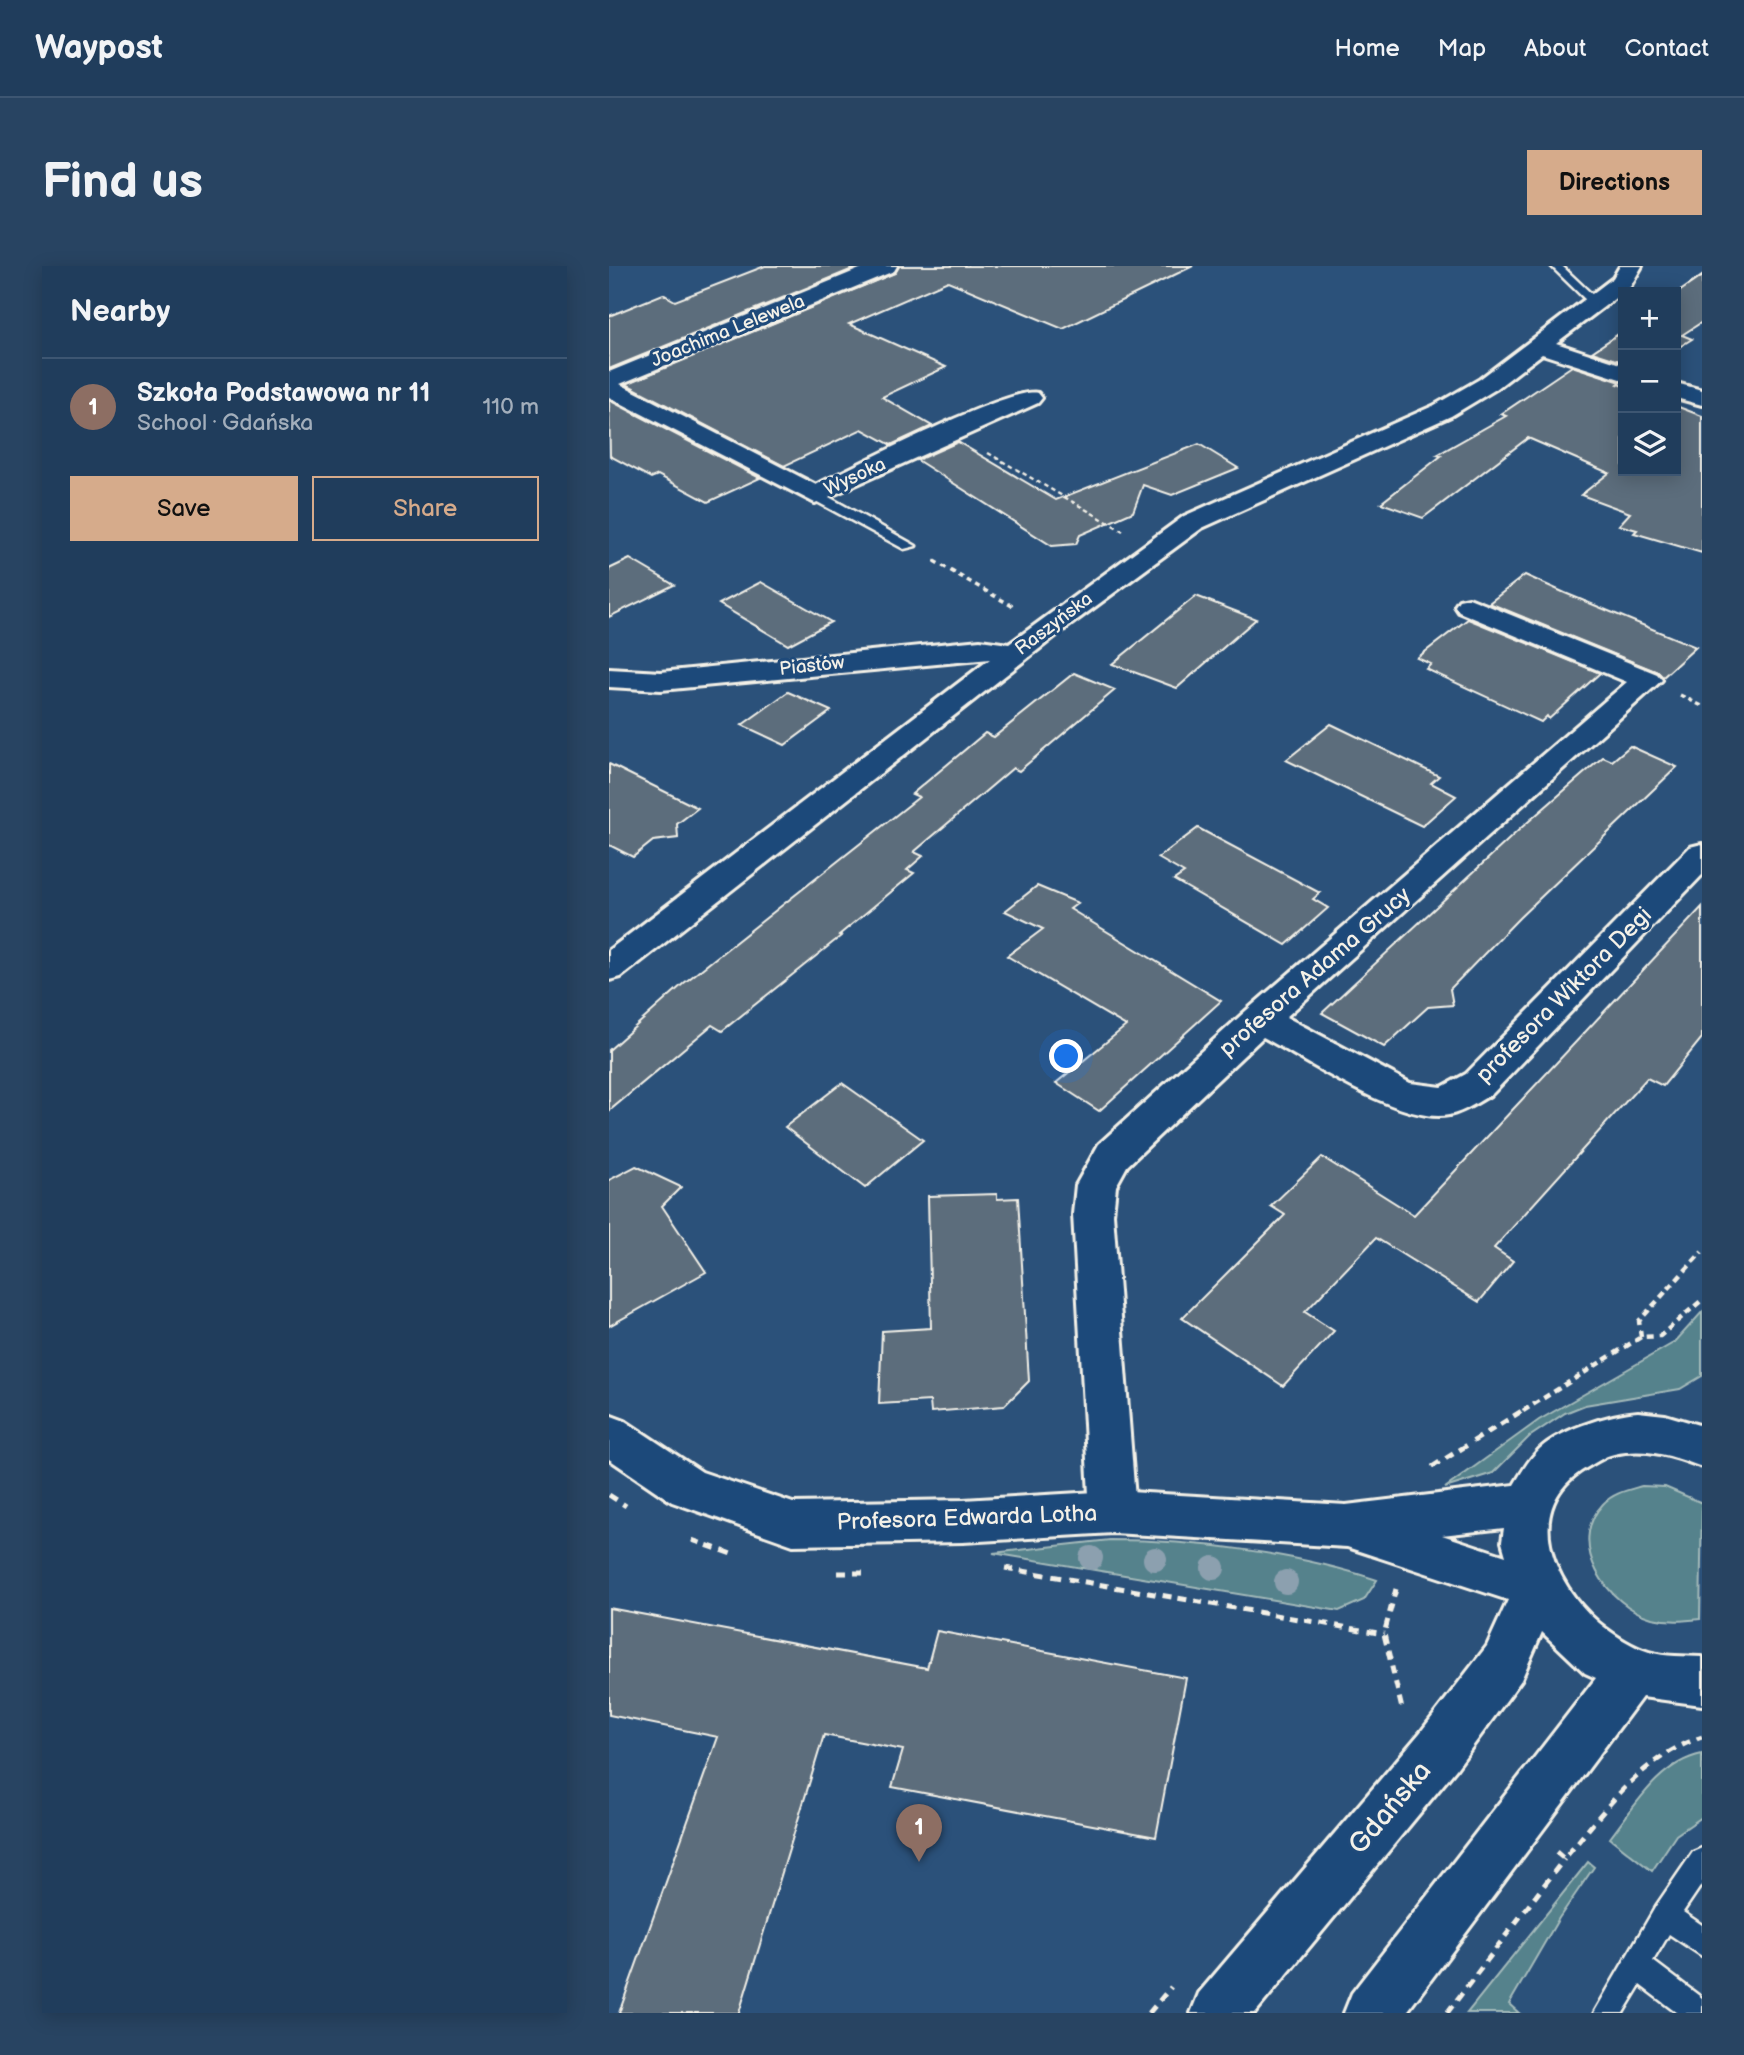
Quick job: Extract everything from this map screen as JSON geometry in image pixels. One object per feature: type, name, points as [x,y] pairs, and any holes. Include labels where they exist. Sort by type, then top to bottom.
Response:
[{"type":"street","name":"Joachima Lelewela","points":[[609,380],[886,266]]},
{"type":"street","name":"Raszyńska","points":[[609,968],[1015,654],[1193,522],[1442,411],[1488,384],[1595,303],[1622,282],[1631,266]]},
{"type":"street","points":[[1539,345],[1618,371]]},
{"type":"street","name":"Wysoka","points":[[609,388],[815,495],[950,432],[1031,398]]},
{"type":"street","points":[[1681,392],[1702,398]]},
{"type":"street","name":"profesora Adama Grucy","points":[[1113,1512],[1093,1214],[1096,1185],[1113,1155],[1260,1019],[1647,680],[1469,606]]},
{"type":"street","name":"Piastów","points":[[609,678],[661,681],[980,649],[1015,654]]},
{"type":"street","name":"profesora Wiktora Degi","points":[[1260,1019],[1403,1096],[1446,1102],[1479,1084],[1702,855]]},
{"type":"street","points":[[1700,1443],[1654,1433],[1612,1433],[1574,1446],[1545,1471],[1528,1504],[1525,1545],[1538,1588],[1553,1614],[1575,1638],[1601,1658],[1631,1672],[1680,1683],[1702,1681]]},
{"type":"street","name":"Profesora Edwarda Lotha","points":[[609,1435],[688,1488],[793,1524],[963,1521],[1113,1512],[1346,1526],[1528,1504]]},
{"type":"street","name":"Profesora Edwarda Lotha","points":[[1346,1526],[1538,1588]]},
{"type":"street","name":"Gdańska","points":[[1219,2013],[1438,1751],[1504,1663],[1538,1588]]},
{"type":"street","points":[[1371,2013],[1631,1672]]},
{"type":"lane","points":[[1556,266],[1595,303]]},
{"type":"lane","points":[[815,495],[909,547]]},
{"type":"lane","points":[[1610,2012],[1665,1915],[1700,1867]]},
{"type":"lane","points":[[1665,1915],[1702,1942]]},
{"type":"lane","points":[[1636,1965],[1697,2011]]},
{"type":"path","points":[[950,432],[1133,537]]},
{"type":"path","points":[[909,547],[1005,601]]},
{"type":"path","points":[[1702,1252],[1639,1321],[1641,1337],[1660,1336],[1702,1300]]},
{"type":"path","points":[[999,1567],[1384,1634]]},
{"type":"path","points":[[1447,2013],[1564,1859]]},
{"type":"green space","points":[[1702,1312],[1702,1376],[1680,1389],[1585,1405],[1565,1413],[1529,1437],[1493,1473],[1445,1488],[1539,1420],[1675,1342]]},
{"type":"green space","points":[[1642,1486],[1665,1487],[1702,1503],[1700,1619],[1664,1620],[1636,1611],[1620,1601],[1597,1572],[1590,1554],[1588,1537],[1592,1520],[1611,1497]]},
{"type":"green space","points":[[1110,1540],[1176,1542],[1280,1555],[1377,1580],[1364,1600],[1339,1611],[993,1553]]},
{"type":"green space","points":[[1702,1754],[1702,1817],[1676,1835],[1652,1871],[1610,1838],[1649,1787],[1661,1776],[1673,1766]]},
{"type":"green space","points":[[1588,1862],[1594,1867],[1559,1918],[1509,2004],[1519,2013],[1467,2013]]},
{"type":"building","points":[[765,266],[860,266],[609,369],[609,316],[663,294],[675,301]]},
{"type":"building","points":[[899,266],[1193,266],[1063,329],[948,281],[849,324],[946,367],[882,397],[932,426],[891,445],[862,429],[784,466],[626,384],[895,273]]},
{"type":"building","points":[[1702,276],[1702,322],[1682,335],[1692,339],[1681,346],[1681,291]]},
{"type":"building","points":[[1618,334],[1618,360],[1592,352]]},
{"type":"building","points":[[1572,366],[1618,381],[1618,476],[1681,476],[1681,408],[1702,416],[1702,553],[1634,533],[1637,530],[1619,525],[1630,513],[1581,495],[1609,473],[1528,438],[1423,518],[1381,503],[1441,456],[1437,455],[1506,416],[1501,414]]},
{"type":"building","points":[[609,400],[760,478],[708,502],[658,475],[651,478],[610,456]]},
{"type":"building","points":[[958,442],[1056,500],[1199,444],[1238,468],[1172,495],[1143,485],[1133,512],[1080,535],[1076,544],[1052,546],[917,460]]},
{"type":"building","points":[[630,559],[674,585],[609,617],[609,569]]},
{"type":"building","points":[[1525,575],[1696,647],[1663,677],[1658,672],[1489,603]]},
{"type":"building","points":[[761,582],[831,622],[788,645],[719,604]]},
{"type":"building","points":[[1196,596],[1256,619],[1177,688],[1112,664]]},
{"type":"building","points":[[1468,619],[1600,673],[1549,719],[1547,716],[1541,722],[1426,669],[1431,664],[1417,658]]},
{"type":"building","points":[[1074,673],[1115,690],[1019,771],[1013,768],[914,852],[923,856],[907,870],[914,873],[839,935],[841,936],[722,1031],[712,1025],[609,1111],[609,1050],[684,983],[919,797],[912,794],[985,733],[994,737]]},
{"type":"building","points":[[788,692],[831,711],[785,745],[742,725]]},
{"type":"building","points":[[1331,724],[1439,776],[1431,783],[1456,796],[1422,826],[1286,760]]},
{"type":"building","points":[[1630,746],[1677,767],[1519,918],[1450,989],[1453,1005],[1428,1007],[1384,1047],[1322,1013],[1521,828],[1603,757],[1612,761]]},
{"type":"building","points":[[609,764],[698,808],[677,824],[678,838],[653,841],[633,857],[609,845]]},
{"type":"building","points":[[1198,828],[1320,893],[1313,899],[1328,908],[1286,945],[1174,880],[1184,873],[1158,858]]},
{"type":"building","points":[[1037,886],[1078,903],[1070,909],[1221,1001],[1099,1111],[1056,1083],[1126,1026],[1007,956],[1043,929],[1005,911]]},
{"type":"building","points":[[1702,907],[1702,1038],[1663,1086],[1647,1078],[1494,1248],[1513,1261],[1479,1302],[1376,1238],[1305,1312],[1334,1331],[1283,1386],[1182,1318],[1285,1215],[1271,1206],[1322,1157],[1414,1215]]},
{"type":"building","points":[[842,1083],[923,1140],[865,1188],[785,1127]]},
{"type":"building","points":[[636,1166],[681,1187],[662,1206],[706,1272],[609,1326],[609,1180]]},
{"type":"building","points":[[997,1194],[997,1199],[1018,1198],[1029,1381],[1004,1406],[931,1412],[930,1401],[879,1404],[882,1331],[931,1328],[928,1196]]},
{"type":"building","points":[[609,1608],[927,1668],[937,1631],[1186,1678],[1156,1837],[892,1787],[903,1750],[824,1735],[739,2013],[619,2013],[718,1737],[609,1715]]},
{"type":"place","name":"Szkoła Podstawowa nr 11","points":[[919,1862]]}]
